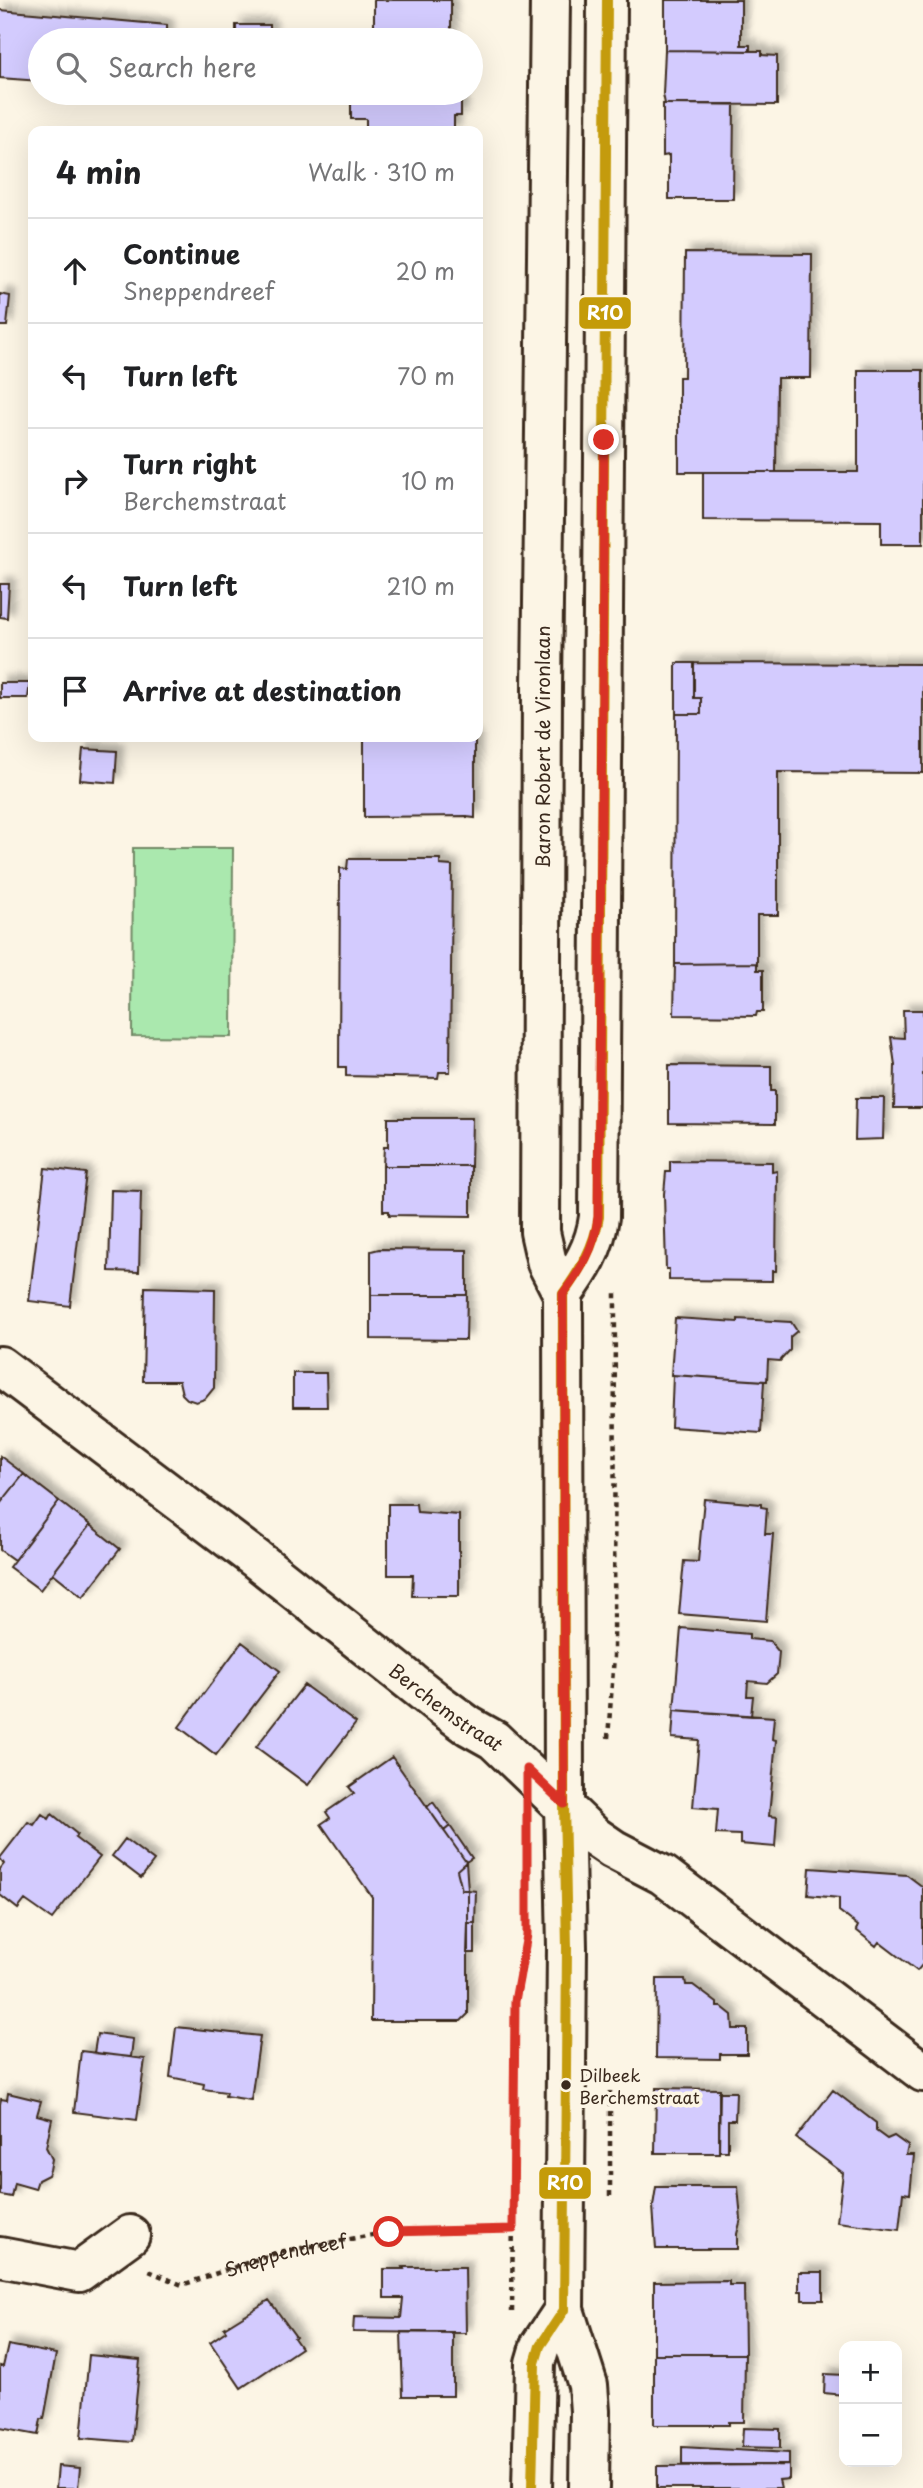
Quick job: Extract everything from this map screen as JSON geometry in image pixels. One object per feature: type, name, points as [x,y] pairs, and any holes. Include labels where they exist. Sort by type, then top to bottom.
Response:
[{"type":"street","name":"Baron Robert de Vironlaan","points":[[550,0],[542,688],[540,1232],[547,1263],[563,1294],[564,1804],[567,1947],[564,2310],[588,2385],[589,2488]]},
{"type":"street","points":[[563,1294],[587,1259],[596,1238],[598,1217],[607,0]]},
{"type":"street","points":[[547,282],[605,283]]},
{"type":"street","points":[[540,1213],[552,1225],[563,1229],[586,1225],[598,1217]]},
{"type":"street","name":"Berchemstraat","points":[[0,1366],[256,1559],[435,1701],[469,1726],[494,1740],[564,1804],[594,1836],[663,1875],[923,2072]]},
{"type":"street","points":[[0,2257],[79,2273],[121,2241]]},
{"type":"street","points":[[532,2488],[533,2378],[540,2346],[564,2310]]},
{"type":"street","points":[[533,2378],[564,2370],[575,2373],[588,2385]]},
{"type":"path","points":[[512,2322],[515,2001],[524,1957]]},
{"type":"path","name":"Sneppendreef","points":[[121,2241],[142,2268],[183,2285],[279,2252],[389,2232],[513,2229]]},
{"type":"green space","points":[[133,848],[233,848],[232,1037],[132,1036]]},
{"type":"building","points":[[374,0],[451,0],[451,28],[374,28]]},
{"type":"building","points":[[665,0],[741,0],[741,45],[750,45],[750,51],[665,50]]},
{"type":"building","points":[[0,10],[167,25],[167,28],[28,28],[28,80],[0,78]]},
{"type":"building","points":[[236,25],[270,25],[270,28],[236,28]]},
{"type":"building","points":[[665,50],[762,51],[762,55],[777,56],[777,105],[665,104]]},
{"type":"building","points":[[663,104],[734,104],[733,199],[669,199],[669,155],[663,156]]},
{"type":"building","points":[[351,105],[461,105],[461,116],[454,116],[454,126],[366,126],[366,119],[351,119]]},
{"type":"building","points":[[685,253],[812,254],[811,378],[777,378],[776,472],[679,472],[679,377],[684,377]]},
{"type":"building","points":[[0,294],[10,296],[7,326],[0,326]]},
{"type":"building","points":[[858,370],[923,370],[923,544],[881,544],[881,521],[703,520],[703,472],[858,472]]},
{"type":"building","points":[[0,584],[9,584],[7,618],[0,617]]},
{"type":"building","points":[[676,663],[694,663],[694,698],[701,698],[701,714],[676,714]]},
{"type":"building","points":[[694,663],[923,664],[923,773],[778,772],[778,915],[757,915],[757,963],[675,964],[676,714],[701,714],[701,698],[694,698]]},
{"type":"building","points":[[0,683],[28,683],[28,698],[0,698]]},
{"type":"building","points":[[364,742],[475,742],[475,818],[364,817]]},
{"type":"building","points":[[83,749],[117,751],[115,783],[80,780]]},
{"type":"building","points":[[348,859],[440,859],[440,865],[452,866],[450,1072],[439,1072],[438,1078],[346,1076],[346,1067],[339,1067],[340,868],[347,869]]},
{"type":"building","points":[[757,963],[757,970],[763,970],[763,1012],[757,1012],[756,1016],[674,1015],[675,964]]},
{"type":"building","points":[[903,1010],[923,1010],[923,1108],[894,1108],[895,1065],[891,1037],[904,1038]]},
{"type":"building","points":[[669,1065],[771,1066],[771,1091],[775,1091],[775,1124],[669,1123]]},
{"type":"building","points":[[856,1098],[884,1098],[883,1139],[855,1140]]},
{"type":"building","points":[[388,1118],[472,1118],[471,1166],[383,1166],[384,1147],[388,1147]]},
{"type":"building","points":[[670,1161],[772,1162],[772,1172],[777,1171],[776,1271],[772,1271],[772,1281],[669,1280],[669,1269],[666,1269],[664,1194]]},
{"type":"building","points":[[383,1166],[471,1166],[471,1216],[389,1215],[389,1211],[383,1211]]},
{"type":"building","points":[[45,1168],[86,1173],[70,1306],[29,1301]]},
{"type":"building","points":[[111,1190],[141,1191],[139,1272],[109,1271]]},
{"type":"building","points":[[467,1250],[467,1295],[371,1295],[371,1251]]},
{"type":"building","points":[[145,1287],[215,1289],[214,1388],[205,1399],[196,1402],[187,1399],[182,1394],[179,1381],[143,1381]]},
{"type":"building","points":[[371,1295],[467,1295],[466,1340],[371,1339]]},
{"type":"building","points":[[675,1318],[791,1322],[797,1331],[790,1337],[790,1350],[780,1361],[768,1360],[767,1381],[671,1375]]},
{"type":"building","points":[[293,1373],[326,1373],[327,1407],[293,1407]]},
{"type":"building","points":[[673,1375],[764,1381],[761,1433],[671,1427]]},
{"type":"building","points":[[0,1456],[24,1474],[0,1504]]},
{"type":"building","points":[[24,1474],[59,1501],[14,1560],[0,1550],[0,1504]]},
{"type":"building","points":[[704,1499],[761,1504],[761,1507],[767,1508],[765,1534],[773,1534],[766,1621],[679,1614],[684,1561],[698,1562]]},
{"type":"building","points":[[59,1501],[90,1525],[40,1590],[9,1567]]},
{"type":"building","points":[[388,1504],[416,1504],[417,1512],[459,1515],[459,1596],[412,1596],[413,1575],[388,1575]]},
{"type":"building","points":[[90,1525],[120,1549],[83,1597],[53,1573]]},
{"type":"building","points":[[681,1628],[749,1634],[749,1639],[770,1641],[779,1652],[777,1674],[767,1683],[748,1681],[747,1696],[753,1696],[751,1716],[674,1710]]},
{"type":"building","points":[[242,1642],[280,1671],[216,1755],[179,1727]]},
{"type":"building","points":[[304,1685],[356,1723],[308,1785],[256,1747]]},
{"type":"building","points":[[674,1710],[774,1717],[772,1739],[776,1740],[769,1816],[777,1817],[775,1847],[740,1844],[740,1835],[716,1834],[718,1809],[693,1807],[699,1740],[672,1738]]},
{"type":"building","points":[[392,1757],[466,1862],[457,1870],[462,1890],[468,1890],[468,2014],[461,2021],[371,2021],[372,1897],[321,1824],[330,1818],[326,1812],[354,1793],[349,1787]]},
{"type":"building","points":[[433,1802],[450,1826],[444,1831],[427,1807]]},
{"type":"building","points":[[42,1814],[49,1819],[52,1814],[77,1834],[75,1838],[100,1857],[52,1919],[25,1900],[18,1909],[0,1895],[0,1869],[4,1864],[0,1858],[28,1822],[34,1825]]},
{"type":"building","points":[[450,1826],[472,1858],[466,1862],[444,1831]]},
{"type":"building","points":[[125,1839],[154,1861],[141,1878],[112,1856]]},
{"type":"building","points":[[466,1862],[468,1890],[462,1890],[457,1870]]},
{"type":"building","points":[[810,1868],[907,1875],[923,1887],[923,1964],[917,1971],[879,1942],[876,1946],[856,1930],[858,1926],[839,1911],[839,1898],[808,1895]]},
{"type":"building","points":[[468,1890],[476,1891],[475,1923],[468,1923]]},
{"type":"building","points":[[468,1923],[475,1923],[475,1953],[467,1953]]},
{"type":"building","points":[[657,1979],[685,1979],[686,1985],[693,1985],[717,2003],[717,2007],[722,2007],[732,2015],[733,2029],[747,2029],[747,2054],[720,2054],[720,2059],[656,2058]]},
{"type":"building","points":[[176,2027],[260,2036],[251,2100],[225,2096],[226,2092],[203,2089],[204,2084],[170,2077]]},
{"type":"building","points":[[97,2034],[133,2039],[131,2057],[94,2053]]},
{"type":"building","points":[[81,2051],[145,2059],[137,2120],[74,2112]]},
{"type":"building","points":[[656,2088],[720,2089],[719,2153],[655,2153]]},
{"type":"building","points":[[833,2090],[876,2123],[876,2131],[887,2139],[894,2136],[908,2146],[906,2155],[914,2155],[910,2194],[903,2193],[899,2230],[837,2222],[843,2173],[796,2138]]},
{"type":"building","points":[[719,2092],[736,2092],[735,2120],[728,2120],[728,2151],[719,2151]]},
{"type":"building","points":[[8,2093],[41,2101],[37,2115],[52,2119],[46,2147],[52,2159],[48,2175],[38,2180],[35,2189],[14,2183],[11,2197],[0,2195],[0,2104],[1,2099],[7,2100]]},
{"type":"building","points":[[656,2187],[738,2187],[741,2219],[737,2249],[656,2249],[653,2206]]},
{"type":"building","points":[[403,2267],[465,2267],[466,2333],[353,2332],[354,2317],[401,2318],[403,2298],[384,2298],[384,2269],[404,2269]]},
{"type":"building","points":[[799,2272],[823,2272],[823,2300],[802,2300]]},
{"type":"building","points":[[729,2281],[729,2285],[744,2285],[745,2354],[654,2354],[654,2282]]},
{"type":"building","points":[[269,2300],[301,2348],[241,2388],[210,2342],[226,2331],[224,2328]]},
{"type":"building","points":[[401,2332],[453,2332],[453,2396],[403,2396]]},
{"type":"building","points":[[8,2345],[56,2354],[44,2419],[41,2419],[38,2435],[0,2428],[0,2366],[3,2367]]},
{"type":"building","points":[[654,2354],[745,2354],[744,2422],[729,2422],[729,2425],[654,2425]]},
{"type":"building","points":[[89,2355],[140,2360],[132,2442],[81,2438]]},
{"type":"building","points":[[825,2374],[839,2375],[839,2394],[824,2393]]},
{"type":"building","points":[[743,2428],[780,2429],[780,2448],[742,2447]]},
{"type":"building","points":[[682,2447],[789,2453],[789,2465],[682,2465]]},
{"type":"building","points":[[789,2465],[789,2479],[779,2480],[781,2488],[657,2488],[657,2466]]},
{"type":"building","points":[[58,2466],[80,2468],[78,2488],[56,2488]]},
{"type":"transit line","name":"R10","points":[[532,2488],[535,2363],[540,2346],[564,2310],[567,1947],[564,1804],[563,1294],[586,1258],[599,1217],[607,0]]},
{"type":"place","name":"Dilbeek Berchemstraat","points":[[566,2085]]},
{"type":"route","points":[[389,2232],[513,2229],[515,2001],[527,1935],[527,1769],[564,1804],[563,1294],[587,1259],[596,1238],[598,1217],[604,440]]}]
